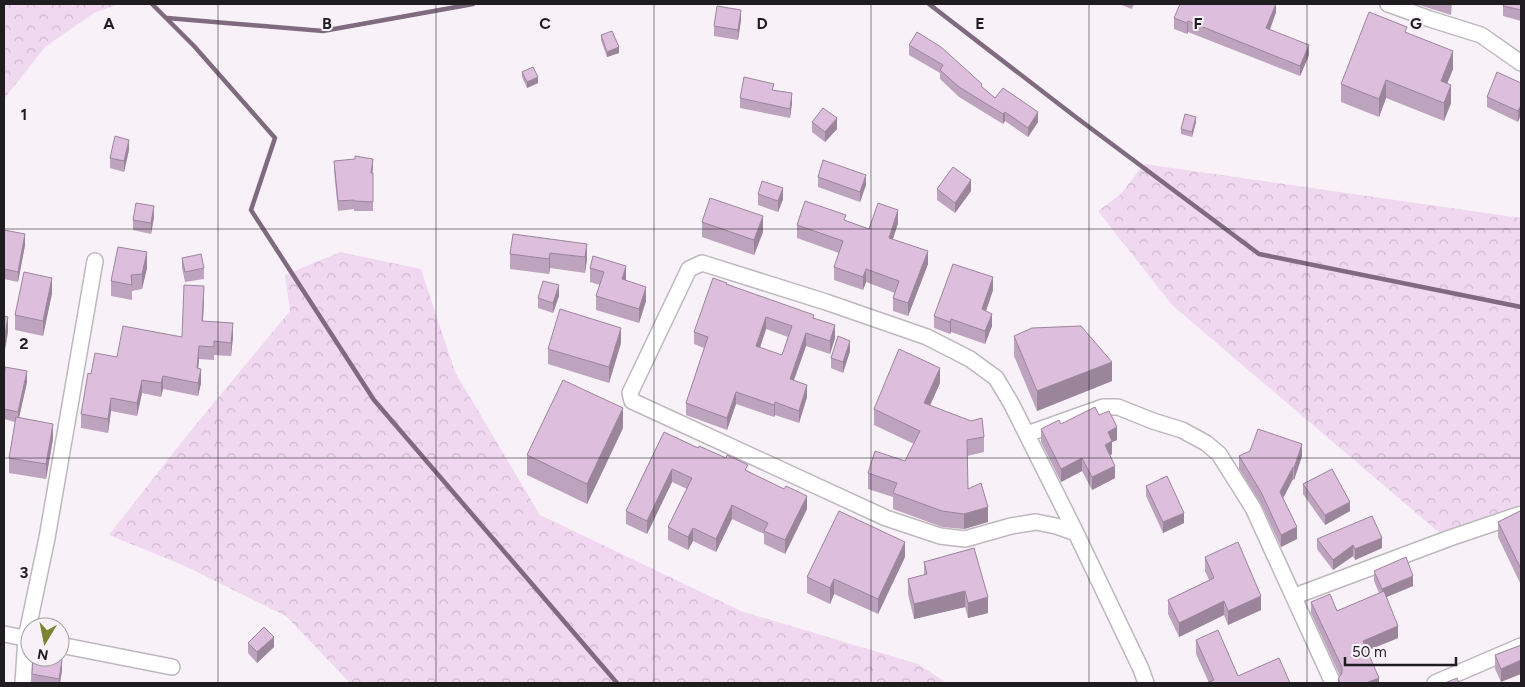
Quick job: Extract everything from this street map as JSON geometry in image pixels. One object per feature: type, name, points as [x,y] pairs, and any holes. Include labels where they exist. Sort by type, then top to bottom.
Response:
[{"type":"street","points":[[1388,4],[1482,35],[1521,63]]},
{"type":"street","points":[[32,617],[95,262]]},
{"type":"street","points":[[1076,533],[1036,522],[1011,526],[965,539],[940,536],[886,518],[632,402],[630,393],[690,269],[702,263],[826,302],[927,337],[970,359],[996,378],[1011,403],[1076,533],[1141,668],[1146,683]]},
{"type":"street","points":[[1026,434],[1103,407],[1118,407],[1152,421],[1182,430],[1206,443],[1219,454],[1254,508],[1333,683]]},
{"type":"street","points":[[1295,596],[1450,538],[1521,514]]},
{"type":"street","points":[[4,634],[20,637]]},
{"type":"street","points":[[1435,683],[1521,646]]},
{"type":"street","points":[[70,647],[172,667]]},
{"type":"street","points":[[22,683],[24,667]]},
{"type":"green space","points":[[4,4],[119,4],[94,13],[45,47],[4,99]]},
{"type":"green space","points":[[1144,164],[1521,218],[1521,504],[1442,535],[1172,305],[1098,211],[1120,195]]},
{"type":"green space","points":[[340,252],[421,269],[455,372],[540,515],[741,611],[918,664],[947,683],[350,683],[286,616],[185,566],[109,535],[188,434],[290,311],[285,275]]},
{"type":"building","points":[[1180,4],[1276,4],[1266,28],[1309,45],[1300,66],[1188,21],[1187,23],[1174,18]]},
{"type":"building","points":[[1504,4],[1521,4],[1521,10],[1503,6]]},
{"type":"building","points":[[717,6],[741,10],[738,30],[714,26]]},
{"type":"building","points":[[1369,12],[1407,27],[1405,32],[1453,51],[1441,81],[1451,85],[1444,103],[1386,80],[1379,99],[1341,84]]},
{"type":"building","points":[[612,31],[619,47],[607,52],[601,35]]},
{"type":"building","points":[[917,32],[941,47],[995,98],[1003,88],[1038,112],[1028,128],[1005,112],[1003,114],[959,87],[940,70],[943,65],[909,45]]},
{"type":"building","points":[[533,67],[538,77],[527,82],[522,72]]},
{"type":"building","points":[[1497,72],[1521,83],[1521,105],[1518,111],[1487,97]]},
{"type":"building","points":[[744,77],[774,84],[772,90],[792,93],[790,109],[740,98]]},
{"type":"building","points":[[823,108],[837,118],[825,132],[812,122]]},
{"type":"building","points":[[1185,114],[1196,117],[1192,132],[1181,129]]},
{"type":"building","points":[[115,136],[129,140],[124,161],[110,158]]},
{"type":"building","points":[[355,156],[373,159],[371,173],[373,173],[373,202],[338,201],[334,161],[355,159]]},
{"type":"building","points":[[823,160],[866,175],[860,192],[818,177]]},
{"type":"building","points":[[953,167],[971,180],[955,203],[937,189]]},
{"type":"building","points":[[762,181],[783,188],[778,201],[758,194]]},
{"type":"building","points":[[710,198],[763,216],[754,240],[702,222]]},
{"type":"building","points":[[805,201],[846,215],[844,220],[869,229],[878,203],[898,210],[889,238],[928,251],[908,303],[893,298],[899,281],[866,269],[863,277],[834,267],[843,241],[797,225]]},
{"type":"building","points":[[136,203],[154,206],[151,223],[133,220]]},
{"type":"building","points":[[4,230],[25,234],[18,272],[4,269]]},
{"type":"building","points":[[513,234],[587,244],[585,257],[550,253],[549,259],[510,254]]},
{"type":"building","points":[[118,247],[147,252],[142,274],[131,275],[132,285],[111,281]]},
{"type":"building","points":[[201,254],[204,268],[185,272],[182,258]]},
{"type":"building","points":[[593,256],[626,266],[622,279],[646,287],[639,309],[596,296],[604,272],[590,268]]},
{"type":"building","points":[[953,264],[993,277],[982,309],[992,314],[985,331],[951,319],[950,322],[934,316]]},
{"type":"building","points":[[24,272],[52,278],[43,321],[15,315]]},
{"type":"building","points":[[713,278],[814,315],[813,318],[835,325],[830,341],[806,333],[790,379],[807,385],[799,411],[775,402],[774,405],[736,392],[727,418],[686,403],[708,337],[694,332]],"holes":[[[766,317],[792,326],[782,355],[756,346]]]},
{"type":"building","points":[[543,281],[559,285],[553,303],[538,298]]},
{"type":"building","points":[[184,285],[204,286],[202,321],[233,323],[231,343],[214,341],[214,347],[199,346],[197,368],[201,369],[198,383],[163,376],[161,383],[142,380],[137,403],[111,398],[108,419],[81,414],[88,373],[91,374],[95,353],[117,357],[123,326],[182,337]]},
{"type":"building","points":[[560,309],[621,328],[609,367],[548,349]]},
{"type":"building","points":[[4,316],[8,317],[4,340]]},
{"type":"building","points":[[1081,326],[1112,362],[1037,391],[1014,336],[1032,328]]},
{"type":"building","points":[[838,336],[850,341],[843,362],[831,358]]},
{"type":"building","points":[[899,349],[940,368],[924,403],[971,421],[982,418],[984,437],[967,440],[968,489],[981,483],[988,507],[964,514],[942,511],[893,493],[897,483],[868,473],[875,451],[905,461],[920,431],[874,409]]},
{"type":"building","points":[[5,367],[27,371],[18,412],[4,409]]},
{"type":"building","points":[[563,380],[623,408],[587,484],[527,455]]},
{"type":"building","points":[[1095,407],[1099,415],[1109,411],[1117,427],[1108,432],[1112,441],[1105,445],[1115,466],[1092,477],[1082,458],[1061,469],[1041,429],[1059,420],[1061,424]]},
{"type":"building","points":[[16,417],[53,424],[46,464],[9,458]]},
{"type":"building","points":[[1258,429],[1302,444],[1294,468],[1280,492],[1297,527],[1281,535],[1261,492],[1239,456],[1250,451]]},
{"type":"building","points":[[664,432],[698,448],[699,446],[726,458],[727,455],[748,465],[745,470],[784,489],[786,486],[807,496],[785,540],[764,531],[768,523],[732,505],[716,539],[693,528],[688,537],[668,527],[692,478],[672,469],[647,521],[626,511]]},
{"type":"building","points":[[1332,469],[1350,502],[1325,515],[1303,484]]},
{"type":"building","points":[[1167,476],[1184,513],[1163,522],[1146,486]]},
{"type":"building","points":[[839,511],[905,542],[878,599],[834,579],[830,588],[807,577]]},
{"type":"building","points":[[1520,511],[1521,514],[1521,569],[1498,522]]},
{"type":"building","points":[[1372,516],[1382,538],[1355,549],[1353,545],[1333,560],[1317,539]]},
{"type":"building","points":[[1238,542],[1261,596],[1228,611],[1224,601],[1179,623],[1168,600],[1214,578],[1205,557]]},
{"type":"building","points":[[974,548],[988,597],[968,603],[965,591],[914,604],[908,579],[927,574],[924,562]]},
{"type":"building","points":[[1406,557],[1413,576],[1382,589],[1374,571]]},
{"type":"building","points":[[1384,591],[1398,626],[1363,641],[1379,678],[1366,683],[1340,683],[1338,679],[1342,673],[1342,667],[1311,602],[1330,594],[1337,611]]},
{"type":"building","points":[[264,627],[274,637],[257,652],[248,643]]},
{"type":"building","points":[[1218,630],[1238,676],[1279,658],[1290,683],[1207,683],[1214,680],[1196,640]]},
{"type":"building","points":[[1521,645],[1521,660],[1501,669],[1495,655]]},
{"type":"building","points":[[32,667],[61,667],[59,679],[32,674]]},
{"type":"building","points":[[1457,678],[1459,683],[1445,683]]},
{"type":"waterway","points":[[152,4],[194,46],[275,138],[251,210],[374,400],[617,683]]},
{"type":"waterway","points":[[167,18],[323,31],[473,4]]},
{"type":"waterway","points":[[929,4],[1259,254],[1521,307]]}]
